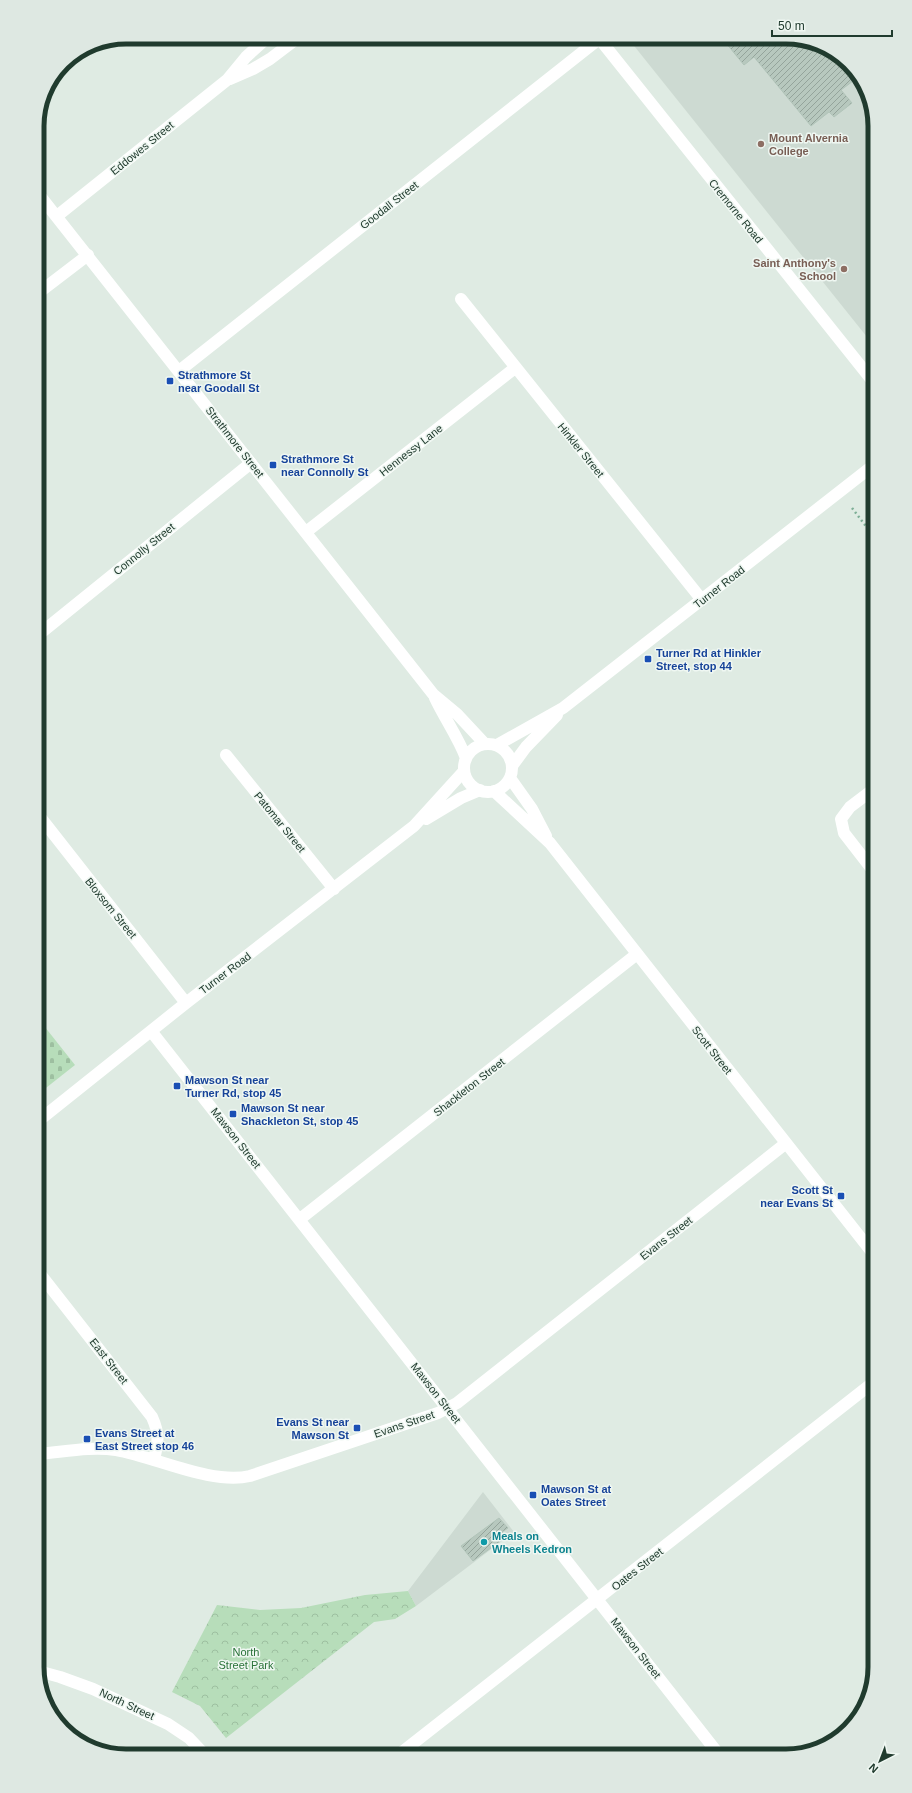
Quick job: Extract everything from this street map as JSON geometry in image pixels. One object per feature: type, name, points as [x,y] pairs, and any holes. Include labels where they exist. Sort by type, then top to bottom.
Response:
[{"type":"street","name":"Eddowes Street","points":[[57,216],[227,80],[246,57],[260,44]]},
{"type":"street","name":"Eddowes Street","points":[[227,80],[259,65],[289,44]]},
{"type":"street","name":"Goodall Street","points":[[179,371],[591,44]]},
{"type":"street","name":"Cremorne Road","points":[[604,44],[868,375]]},
{"type":"street","name":"Strathmore Street","points":[[44,200],[433,694],[491,744]]},
{"type":"street","points":[[44,289],[88,255]]},
{"type":"street","name":"Hinkler Street","points":[[461,299],[702,600]]},
{"type":"street","name":"Hennessy Lane","points":[[306,532],[515,368]]},
{"type":"street","name":"Connolly Street","points":[[44,630],[251,463]]},
{"type":"street","name":"Turner Road","points":[[44,1116],[186,1003],[334,890],[414,826],[461,798],[480,790],[494,791],[507,784],[511,772],[526,747],[563,708],[868,470]]},
{"type":"street","name":"Strathmore Street","points":[[433,694],[447,723],[459,741],[466,758]]},
{"type":"street","name":"Turner Road","points":[[466,758],[474,748],[491,744],[563,708]]},
{"type":"street","points":[[491,744],[507,753],[511,772]]},
{"type":"street","name":"Patomar Street","points":[[226,755],[334,890]]},
{"type":"street","points":[[466,758],[464,771],[469,783],[480,790]]},
{"type":"street","name":"Turner Road","points":[[414,826],[464,771]]},
{"type":"street","name":"Scott Street","points":[[511,772],[550,843]]},
{"type":"street","name":"Scott Street","points":[[494,791],[550,843],[785,1144],[868,1247]]},
{"type":"street","points":[[868,793],[850,807],[841,819],[844,833],[868,864]]},
{"type":"street","name":"Bloxsom Street","points":[[44,822],[186,1003]]},
{"type":"street","name":"Shackleton Street","points":[[300,1219],[637,954]]},
{"type":"street","name":"Mawson Street","points":[[151,1031],[715,1749]]},
{"type":"street","name":"Evans Street","points":[[44,1453],[100,1449],[116,1450],[207,1474],[238,1479],[438,1413],[465,1397],[785,1144]]},
{"type":"street","name":"East Street","points":[[44,1279],[152,1418],[158,1430],[158,1440],[154,1460]]},
{"type":"street","name":"Oates Street","points":[[406,1749],[868,1387]]},
{"type":"street","name":"North Street","points":[[45,1673],[93,1689],[168,1724],[189,1738],[199,1749]]},
{"type":"path","points":[[852,508],[868,529]]},
{"type":"shaded area","points":[[633,44],[791,44],[812,48],[822,52],[840,64],[848,72],[862,95],[868,121],[868,338]]},
{"type":"shaded area","points":[[483,1492],[514,1532],[416,1606],[408,1591]]},
{"type":"green space","points":[[44,1026],[75,1065],[44,1089]]},
{"type":"green space","name":"North Street Park","points":[[408,1591],[416,1606],[395,1619],[374,1622],[226,1738],[200,1706],[172,1692],[217,1605],[260,1610],[301,1608],[365,1595]]},
{"type":"building","points":[[727,44],[791,44],[812,48],[822,52],[840,64],[848,72],[854,80],[841,90],[852,103],[834,117],[829,112],[811,126],[754,57],[744,65]]},
{"type":"building","name":"Meals on Wheels Kedron","points":[[499,1518],[508,1528],[502,1532],[506,1537],[473,1561],[461,1546]]},
{"type":"place","name":"Mount Alvernia College","points":[[761,144]]},
{"type":"place","name":"Saint Anthony's School","points":[[844,269]]},
{"type":"place","name":"Strathmore St near Goodall St","points":[[170,381]]},
{"type":"place","name":"Strathmore St near Connolly St","points":[[273,465]]},
{"type":"place","name":"Turner Rd at Hinkler Street, stop 44","points":[[648,659]]},
{"type":"place","name":"Mawson St near Turner Rd, stop 45","points":[[177,1086]]},
{"type":"place","name":"Mawson St near Shackleton St, stop 45","points":[[233,1114]]},
{"type":"place","name":"Scott St near Evans St","points":[[841,1196]]},
{"type":"place","name":"Evans St near Mawson St","points":[[357,1428]]},
{"type":"place","name":"Evans Street at East Street stop 46","points":[[87,1439]]},
{"type":"place","name":"Mawson St at Oates Street","points":[[533,1495]]},
{"type":"place","name":"Meals on Wheels Kedron","points":[[484,1542]]}]
